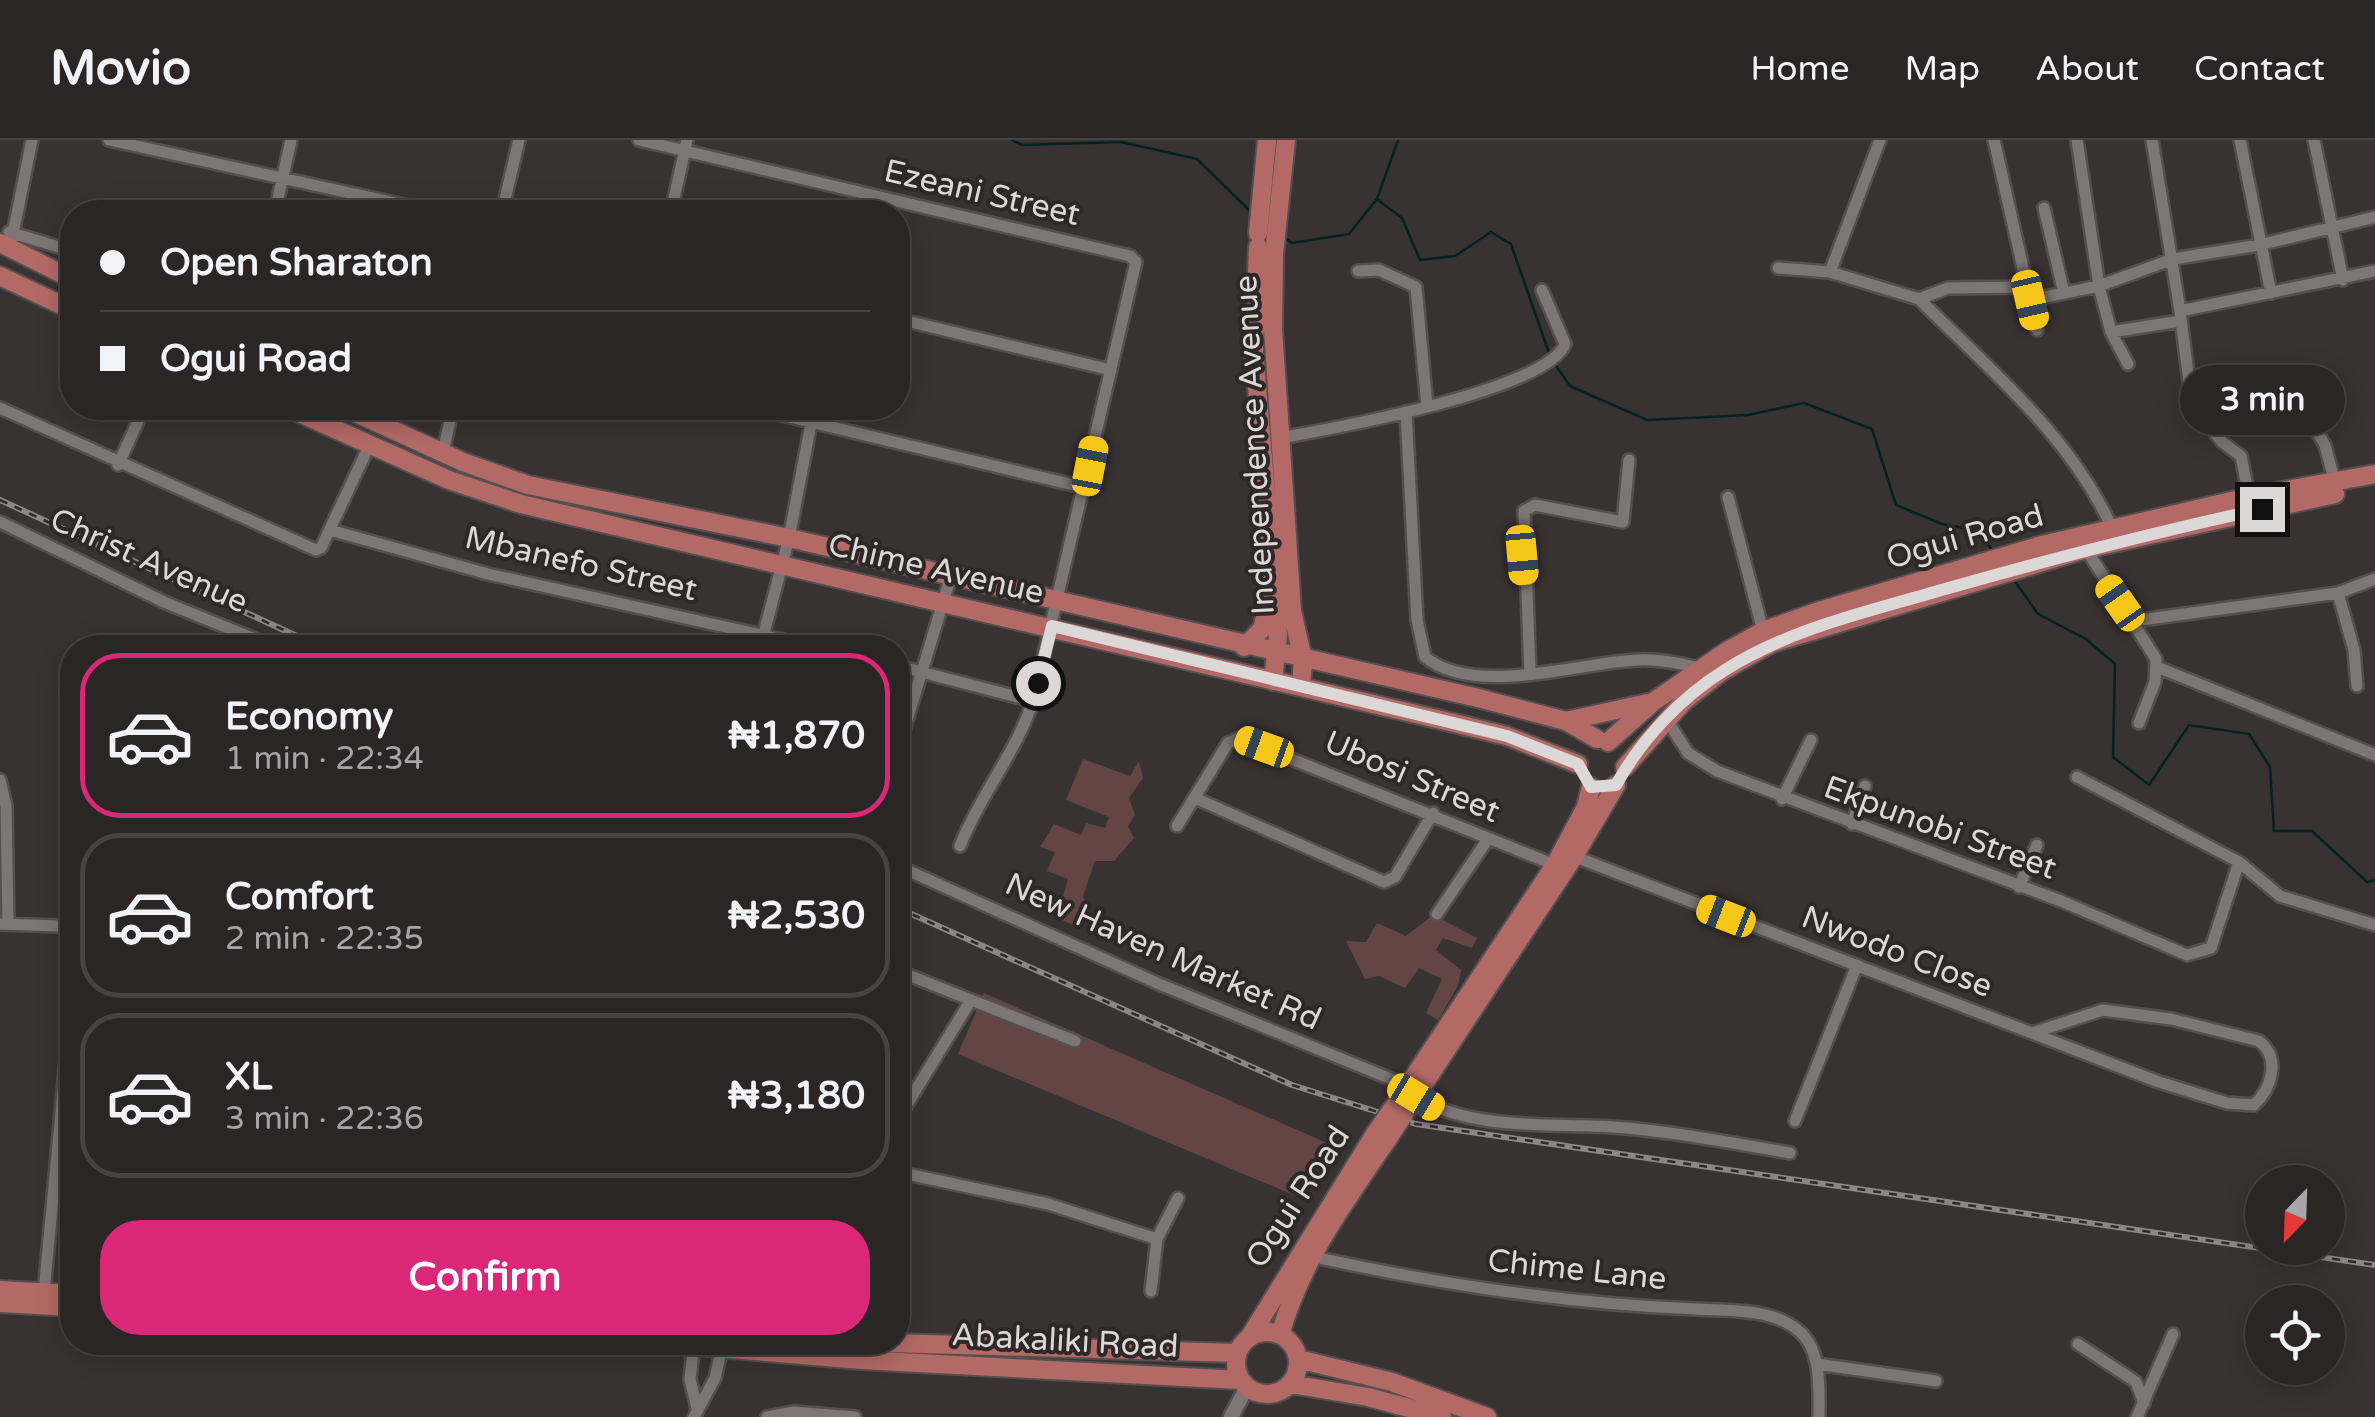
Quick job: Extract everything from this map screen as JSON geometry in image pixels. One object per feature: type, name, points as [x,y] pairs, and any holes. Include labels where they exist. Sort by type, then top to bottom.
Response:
[{"type":"main road","name":"Independence Avenue","points":[[1267,140],[1261,204],[1263,245],[1273,329],[1292,611],[1303,659],[1300,687]]},
{"type":"main road","name":"Independence Avenue","points":[[1273,680],[1273,585],[1254,352],[1263,245],[1277,216],[1286,140]]},
{"type":"main road","points":[[6,241],[60,272]]},
{"type":"main road","points":[[0,276],[60,304]]},
{"type":"main road","name":"Chime Avenue","points":[[315,420],[483,493],[1507,736],[1578,764]]},
{"type":"main road","name":"Chime Avenue","points":[[372,420],[528,484],[789,538],[1409,683],[1566,722],[1602,740]]},
{"type":"main road","name":"Ogui Road","points":[[1626,767],[1667,720],[1721,672],[1772,644],[2112,528],[2375,474]]},
{"type":"main road","name":"Ogui Road","points":[[1602,740],[1700,668],[1763,631],[2002,565],[2375,486]]},
{"type":"main road","points":[[1244,647],[1262,628],[1273,585]]},
{"type":"main road","points":[[1292,611],[1317,648],[1409,683]]},
{"type":"main road","points":[[1566,722],[1654,702]]},
{"type":"main road","points":[[1602,740],[1621,752],[1626,767],[1616,785],[1591,787],[1578,764],[1582,752],[1602,740]]},
{"type":"main road","name":"Ogui Road","points":[[1243,1345],[1616,785]]},
{"type":"main road","name":"Ogui Road","points":[[1564,858],[1591,787]]},
{"type":"main road","name":"Ogui Road","points":[[1280,1335],[1290,1298],[1310,1256],[1381,1137]]},
{"type":"main road","points":[[0,1290],[60,1293]]},
{"type":"main road","points":[[0,1303],[60,1307]]},
{"type":"main road","points":[[1291,1384],[1298,1360],[1292,1345],[1280,1335],[1267,1332],[1243,1345],[1244,1384],[1272,1394],[1291,1384],[1487,1417]]},
{"type":"main road","name":"Abakaliki Road","points":[[910,1342],[1243,1345]]},
{"type":"main road","name":"Abakaliki Road","points":[[846,1355],[1244,1384]]},
{"type":"main road","points":[[1298,1360],[1433,1408]]},
{"type":"street","points":[[32,140],[6,241],[60,249]]},
{"type":"street","points":[[109,140],[378,200]]},
{"type":"street","points":[[278,200],[291,140]]},
{"type":"street","points":[[505,200],[519,140]]},
{"type":"street","name":"Ezeani Street","points":[[639,140],[686,146],[890,200]]},
{"type":"street","points":[[1830,272],[1880,140]]},
{"type":"street","points":[[1994,140],[2037,330]]},
{"type":"street","points":[[2078,140],[2099,286],[2111,332],[2128,364]]},
{"type":"street","points":[[2152,140],[2173,259],[2192,405],[2222,442],[2241,456],[2249,497]]},
{"type":"street","points":[[2240,140],[2271,293]]},
{"type":"street","points":[[2314,140],[2344,280]]},
{"type":"street","points":[[674,200],[686,146]]},
{"type":"street","points":[[865,200],[866,195]]},
{"type":"street","name":"Ezeani Street","points":[[910,204],[1130,256],[1136,262],[1111,370]]},
{"type":"street","points":[[2044,208],[2064,293]]},
{"type":"street","points":[[1919,299],[1953,288],[2064,293],[2099,286],[2173,259],[2260,245],[2375,216]]},
{"type":"street","points":[[1778,268],[1830,272],[1919,299],[2069,452],[2095,489],[2112,528]]},
{"type":"street","points":[[1358,271],[1398,276],[1416,287],[1427,406]]},
{"type":"street","points":[[2111,332],[2375,271]]},
{"type":"street","points":[[1280,438],[1406,412],[1514,380],[1546,363],[1558,356],[1565,344],[1542,290]]},
{"type":"street","points":[[910,322],[1111,370],[1086,488],[1032,701],[1018,740],[978,803],[960,846]]},
{"type":"street","points":[[0,408],[316,550],[330,530],[370,444]]},
{"type":"street","points":[[1406,412],[1420,649],[1432,662],[1476,673],[1530,674],[1636,660],[1700,668]]},
{"type":"street","points":[[118,464],[138,420]]},
{"type":"street","points":[[443,452],[450,420]]},
{"type":"street","points":[[803,420],[1086,488]]},
{"type":"street","points":[[764,633],[789,538],[811,422]]},
{"type":"street","points":[[2313,426],[2325,445],[2336,482]]},
{"type":"street","points":[[1530,674],[1524,511],[1535,505],[1623,522],[1629,460]]},
{"type":"street","points":[[1728,497],[1763,631]]},
{"type":"street","name":"Christ Avenue","points":[[0,522],[164,602],[245,635]]},
{"type":"street","name":"Mbanefo Street","points":[[330,530],[488,574],[771,635]]},
{"type":"street","points":[[2086,549],[2157,668],[2375,755]]},
{"type":"street","points":[[910,716],[952,576]]},
{"type":"street","points":[[2132,621],[2338,593],[2375,578]]},
{"type":"street","points":[[2338,593],[2351,638],[2357,686]]},
{"type":"street","points":[[2139,723],[2157,668]]},
{"type":"street","points":[[910,669],[1032,701]]},
{"type":"street","name":"Ekpunobi Street","points":[[1667,720],[1680,743],[1700,762],[1782,799],[2019,886],[2187,954],[2212,948],[2239,862]]},
{"type":"street","name":"Ubosi Street","points":[[1178,826],[1228,744],[1239,738],[1433,813],[1488,839],[1564,858]]},
{"type":"street","points":[[1782,799],[1811,740]]},
{"type":"street","points":[[2077,777],[2239,862],[2280,896],[2375,925]]},
{"type":"street","points":[[0,780],[6,806],[4,924],[60,926]]},
{"type":"street","points":[[1852,824],[1865,786]]},
{"type":"street","points":[[1195,798],[1384,882],[1395,877],[1433,813]]},
{"type":"street","points":[[1437,914],[1488,839]]},
{"type":"street","points":[[2019,886],[2037,845]]},
{"type":"street","name":"Nwodo Close","points":[[1564,858],[2156,1081],[2244,1106],[2254,1105],[2264,1095],[2273,1065],[2265,1046],[2238,1034],[2103,1010],[2032,1033]]},
{"type":"street","name":"New Haven Market Rd","points":[[910,871],[1157,984],[1412,1092],[1439,1111],[1490,1121],[1616,1127],[1790,1153]]},
{"type":"street","points":[[1795,1121],[1857,966]]},
{"type":"street","points":[[911,976],[1075,1041]]},
{"type":"street","points":[[910,1099],[970,1000]]},
{"type":"street","points":[[44,1292],[60,1123]]},
{"type":"street","points":[[910,1174],[1048,1204],[1157,1239]]},
{"type":"street","points":[[1151,1291],[1157,1239],[1178,1198]]},
{"type":"street","name":"Chime Lane","points":[[1310,1256],[1518,1294],[1639,1307],[1736,1311],[1780,1319],[1806,1339],[1817,1364]]},
{"type":"street","points":[[2138,1417],[2172,1334]]},
{"type":"street","points":[[2078,1344],[2136,1382],[2144,1403]]},
{"type":"street","points":[[692,1355],[690,1379],[695,1412]]},
{"type":"street","points":[[695,1412],[715,1378],[721,1355]]},
{"type":"street","points":[[1819,1417],[1817,1364],[1936,1382]]},
{"type":"street","points":[[1231,1417],[1244,1384]]},
{"type":"street","points":[[767,1417],[794,1412],[855,1417]]},
{"type":"shaded area","points":[[1083,759],[1130,776],[1139,761],[1143,778],[1129,798],[1135,815],[1128,826],[1134,838],[1114,861],[1095,861],[1083,896],[1089,911],[1076,926],[1057,918],[1068,879],[1047,871],[1055,852],[1040,847],[1054,824],[1081,835],[1086,823],[1105,828],[1109,817],[1066,800]]},
{"type":"shaded area","points":[[1433,915],[1477,938],[1472,948],[1443,938],[1436,950],[1461,970],[1458,986],[1438,1020],[1426,1013],[1442,979],[1419,968],[1405,988],[1379,976],[1365,979],[1346,941],[1366,942],[1377,923],[1406,936]]},
{"type":"shaded area","points":[[984,993],[1327,1143],[1296,1196],[958,1054]]},
{"type":"waterway","points":[[1012,140],[1022,145],[1121,142],[1197,159],[1251,212]]},
{"type":"waterway","points":[[1285,238],[1292,243],[1349,234],[1377,199],[1398,140]]},
{"type":"waterway","points":[[1377,199],[1402,218],[1420,260],[1455,256],[1491,232],[1511,244],[1550,356]]},
{"type":"waterway","points":[[1554,363],[1570,386],[1647,420],[1748,415],[1804,403],[1872,429],[1896,505],[1942,524],[1979,531],[1994,553]]},
{"type":"waterway","points":[[2014,580],[2038,614],[2086,639],[2115,664],[2113,757],[2149,785],[2189,725],[2249,734],[2270,767],[2274,831],[2312,831],[2367,882],[2375,880]]},
{"type":"railway","points":[[0,500],[295,635]]},
{"type":"railway","points":[[910,913],[1292,1085],[1416,1124],[2375,1265]]},
{"type":"route","points":[[1038,683],[1052,626],[1507,736],[1578,764],[1591,787],[1616,785],[1626,767],[1684,701],[1721,672],[1772,644],[2086,549],[2262,509]]}]
